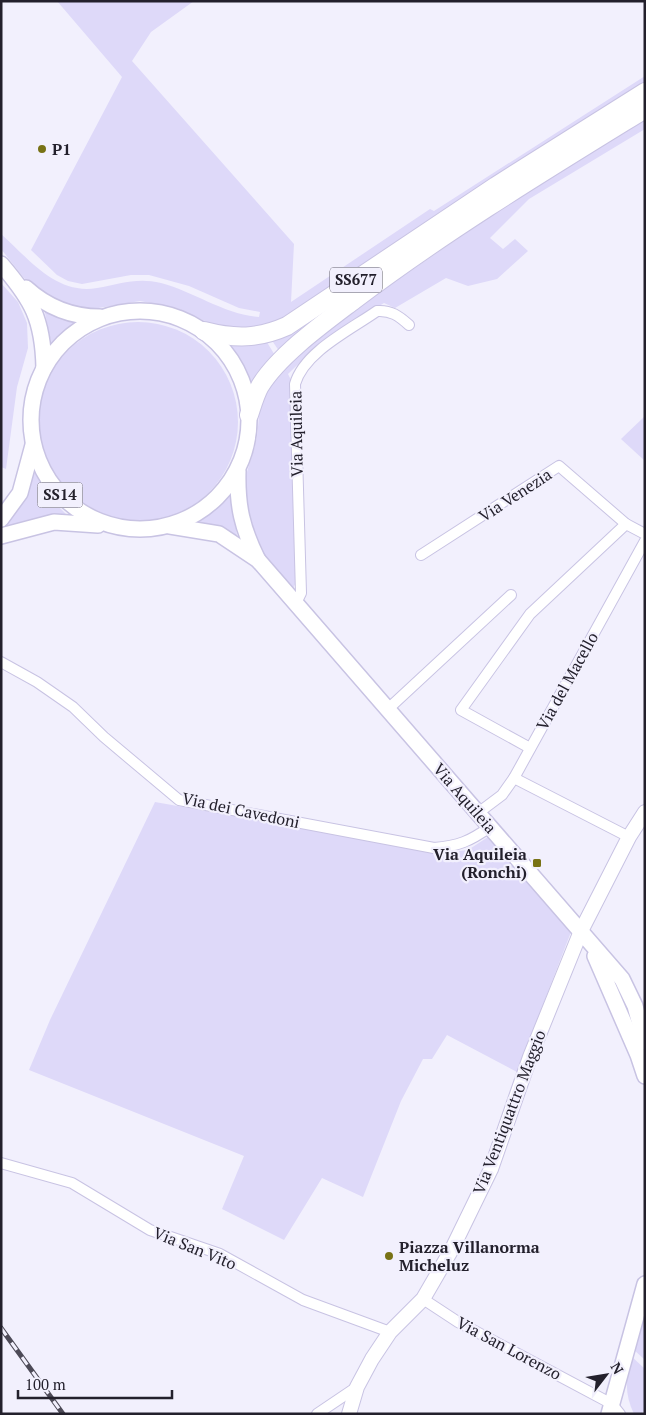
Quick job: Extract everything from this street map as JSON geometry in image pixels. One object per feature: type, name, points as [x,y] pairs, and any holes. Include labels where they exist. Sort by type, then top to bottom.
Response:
[{"type":"highway","name":"SS677","points":[[204,331],[225,336],[247,338],[267,335],[287,326],[496,186],[645,92]]},
{"type":"highway","name":"SS677","points":[[249,415],[260,387],[274,369],[313,332],[340,310],[449,233],[645,109]]},
{"type":"main road","name":"SS14","points":[[3,266],[34,295],[63,312],[83,317],[103,317]]},
{"type":"main road","name":"SS14","points":[[3,266],[31,301],[40,324],[44,343],[44,368]]},
{"type":"main road","name":"SS14","points":[[122,312],[152,312],[186,321],[204,331],[234,363],[243,382],[249,415],[246,450],[238,470],[227,488],[212,504],[196,515],[170,526],[151,530],[108,526],[87,516],[69,504],[46,477],[33,446],[31,406],[44,368],[55,350],[74,333],[103,317],[122,312]]},
{"type":"main road","points":[[1,519],[20,493],[33,446]]},
{"type":"main road","name":"Via Aquileia","points":[[238,470],[239,510],[245,534],[258,560]]},
{"type":"main road","points":[[1,536],[54,522],[108,526]]},
{"type":"main road","name":"Via Aquileia","points":[[170,526],[219,534],[258,560],[581,931]]},
{"type":"main road","points":[[581,931],[596,958],[638,1055],[645,1076]]},
{"type":"main road","points":[[581,931],[622,979],[638,1002],[645,1042]]},
{"type":"main road","points":[[614,1411],[645,1284]]},
{"type":"street","name":"Via Aquileia","points":[[296,603],[301,593],[295,384],[298,373],[314,355],[377,311],[385,310],[396,314],[409,325]]},
{"type":"street","name":"Via Venezia","points":[[422,555],[559,466],[626,524],[645,534]]},
{"type":"street","points":[[530,748],[461,710],[530,614],[626,524]]},
{"type":"street","name":"Via del Macello","points":[[478,813],[502,796],[514,778],[645,541]]},
{"type":"street","points":[[388,709],[512,595]]},
{"type":"street","name":"Via dei Cavedoni","points":[[1,662],[37,682],[73,707],[104,737],[179,800],[434,848],[456,846],[474,839],[490,827]]},
{"type":"street","points":[[514,778],[629,837]]},
{"type":"street","name":"Via Ventiquattro Maggio","points":[[349,1414],[357,1387],[372,1359],[390,1332],[423,1299],[452,1249],[491,1169],[530,1057],[581,931],[629,837],[645,812]]},
{"type":"street","points":[[596,958],[623,993],[638,1002]]},
{"type":"street","name":"Via San Vito","points":[[1,1163],[72,1183],[150,1230],[220,1254],[303,1300],[390,1332]]},
{"type":"street","name":"Via San Lorenzo","points":[[423,1299],[458,1322],[614,1411]]},
{"type":"street","points":[[317,1414],[357,1387]]},
{"type":"shaded area","points":[[57,1],[194,1],[151,32],[132,61],[294,244],[291,302],[430,209],[434,211],[645,76],[645,85],[437,214],[298,314],[278,323],[243,330],[211,324],[177,308],[140,301],[87,310],[63,307],[42,295],[24,278],[1,249],[1,234],[44,273],[56,281],[69,286],[82,289],[129,282],[152,281],[173,287],[233,312],[259,317],[260,312],[239,308],[189,286],[149,275],[131,275],[82,284],[68,281],[57,275],[31,250],[122,77]]},
{"type":"shaded area","points":[[645,116],[645,129],[529,199],[490,238],[503,249],[515,239],[528,251],[497,279],[468,286],[446,278],[395,308],[384,303],[320,343],[288,374],[291,380],[296,583],[293,588],[259,546],[247,522],[244,508],[245,479],[256,443],[260,403],[268,385],[295,355],[331,326],[523,195]]},
{"type":"shaded area","points":[[1,283],[18,302],[27,323],[28,348],[17,387],[6,469],[1,467]]},
{"type":"shaded area","points":[[44,308],[79,323],[61,336],[52,347]]},
{"type":"shaded area","points":[[138,322],[167,326],[194,339],[209,351],[221,366],[234,393],[238,422],[234,451],[221,478],[209,493],[194,505],[167,518],[138,522],[109,518],[82,505],[67,493],[55,478],[42,451],[38,422],[42,393],[55,366],[67,351],[82,339],[109,326]]},
{"type":"shaded area","points":[[302,327],[305,330],[281,354],[271,339]]},
{"type":"shaded area","points":[[265,339],[276,357],[250,391],[238,366],[219,342]]},
{"type":"shaded area","points":[[645,416],[645,461],[621,439]]},
{"type":"shaded area","points":[[33,470],[48,496],[66,514],[2,530],[1,528],[14,514]]},
{"type":"shaded area","points":[[228,493],[231,495],[237,535],[235,537],[197,523]]},
{"type":"shaded area","points":[[155,802],[441,853],[468,850],[488,837],[571,932],[517,1072],[447,1035],[432,1059],[423,1059],[401,1101],[363,1197],[322,1178],[284,1240],[222,1209],[244,1156],[29,1070],[50,1020]]},
{"type":"shaded area","points":[[645,1302],[645,1360],[633,1349]]},
{"type":"shaded area","points":[[631,1356],[645,1369],[645,1410],[641,1414],[634,1414],[627,1392],[627,1378]]},
{"type":"railway","points":[[1,1328],[63,1414]]},
{"type":"place","name":"P1","points":[[42,149]]},
{"type":"place","name":"Via Aquileia (Ronchi)","points":[[537,863]]},
{"type":"place","name":"Piazza Villanorma Micheluz","points":[[389,1256]]}]
